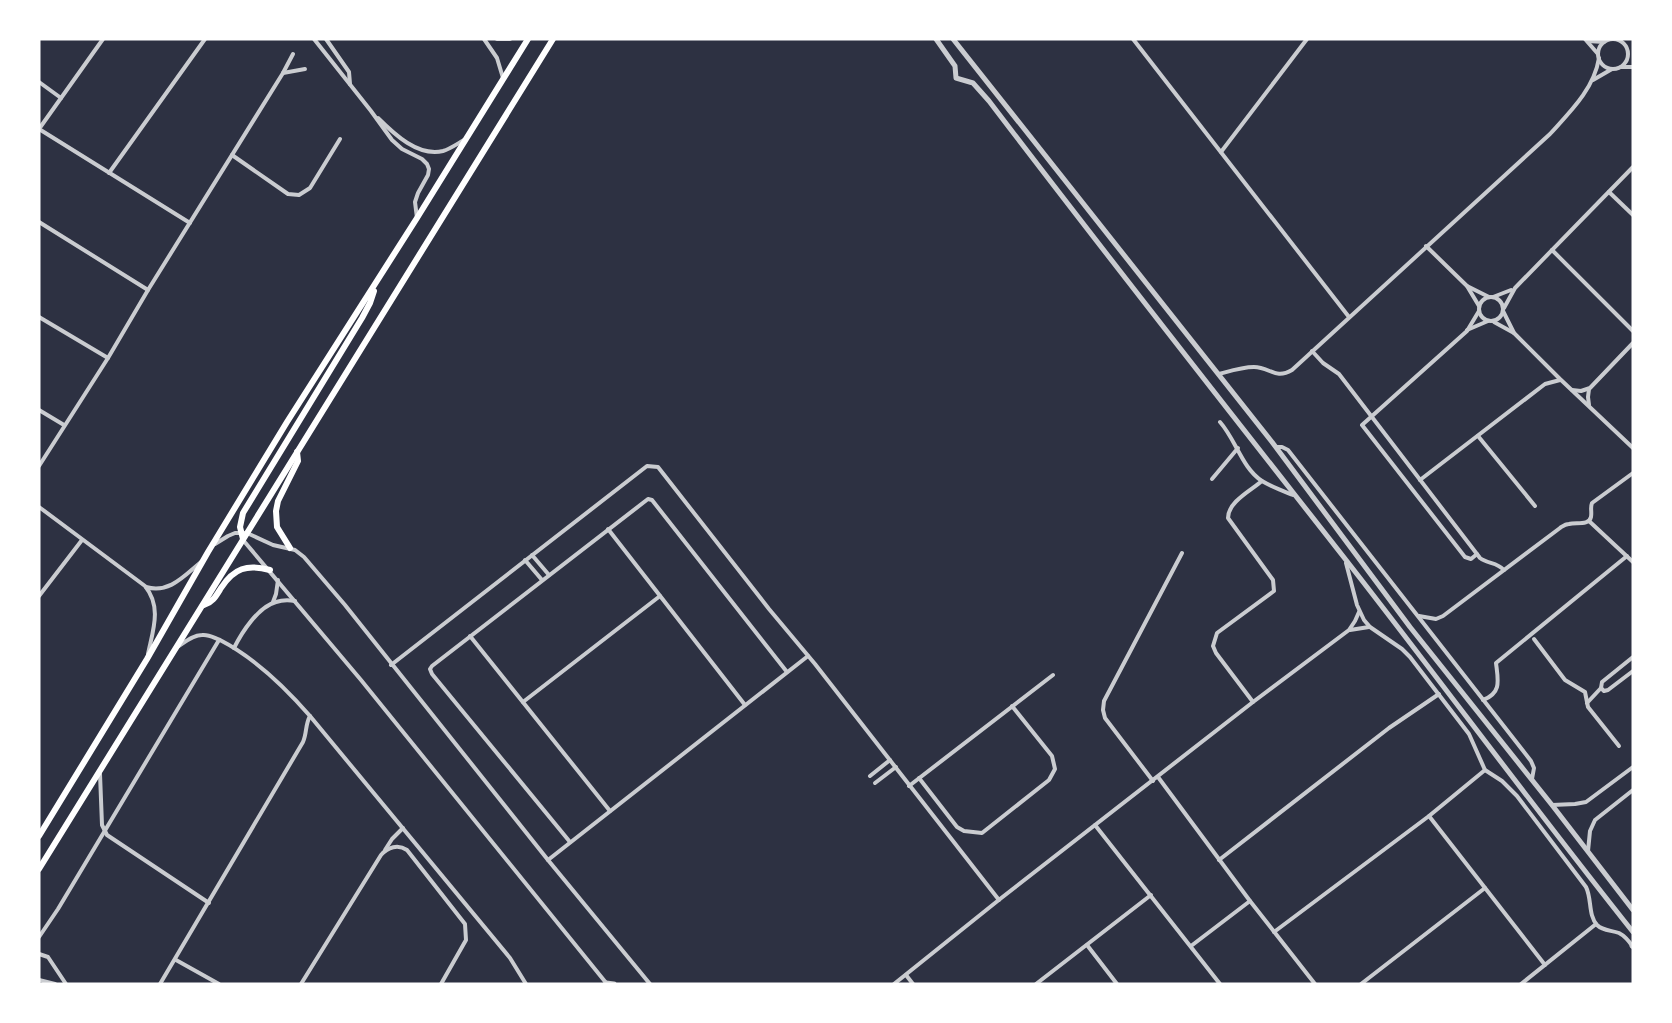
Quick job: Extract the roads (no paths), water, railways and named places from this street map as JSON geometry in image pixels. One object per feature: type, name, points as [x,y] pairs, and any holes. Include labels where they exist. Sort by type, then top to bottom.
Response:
[{"type":"main road","points":[[39,836],[287,422],[417,219],[528,39]]},
{"type":"main road","points":[[39,869],[553,39]]},
{"type":"main road","points":[[244,535],[241,520],[243,513],[362,318],[370,303],[375,284]]},
{"type":"main road","points":[[290,548],[277,527],[276,511],[278,501],[298,461],[297,452]]},
{"type":"main road","points":[[203,605],[213,600],[236,571],[252,567],[270,570]]},
{"type":"street","points":[[103,39],[39,130],[190,223]]},
{"type":"street","points":[[109,173],[205,39]]},
{"type":"street","points":[[314,39],[387,135],[408,153],[423,159],[427,164],[428,175],[415,202],[417,219]]},
{"type":"street","points":[[484,39],[497,58],[504,80]]},
{"type":"street","points":[[497,39],[510,39]]},
{"type":"street","points":[[936,39],[955,66],[956,78],[973,83],[989,101],[1633,932]]},
{"type":"street","points":[[954,39],[1276,447],[1410,627],[1633,910]]},
{"type":"street","points":[[1133,39],[1349,317]]},
{"type":"street","points":[[1221,152],[1307,39]]},
{"type":"street","points":[[1593,81],[1601,46],[1615,39],[1626,46]]},
{"type":"street","points":[[1627,39],[1626,46],[1633,60]]},
{"type":"street","points":[[328,40],[349,72],[350,84]]},
{"type":"street","points":[[1586,40],[1606,42]]},
{"type":"street","points":[[1586,40],[1605,66],[1612,69]]},
{"type":"street","points":[[1621,67],[1628,53]]},
{"type":"street","points":[[39,466],[108,358],[293,54]]},
{"type":"street","points":[[1219,374],[1252,367],[1262,368],[1276,374],[1285,374],[1292,370],[1540,143],[1569,112],[1593,81],[1612,69],[1633,67]]},
{"type":"street","points":[[283,73],[305,69]]},
{"type":"street","points":[[964,81],[977,69]]},
{"type":"street","points":[[39,82],[62,98]]},
{"type":"street","points":[[371,111],[398,136],[424,151],[442,152],[467,139]]},
{"type":"street","points":[[232,155],[288,194],[299,195],[310,188],[340,139]]},
{"type":"street","points":[[1477,554],[1471,559],[1465,556],[1362,425],[1467,331],[1501,317],[1508,297],[1515,288],[1633,167]]},
{"type":"street","points":[[1609,192],[1633,215]]},
{"type":"street","points":[[39,222],[148,290]]},
{"type":"street","points":[[1426,246],[1467,286],[1482,317],[1514,333],[1560,380],[1633,448]]},
{"type":"street","points":[[1552,250],[1633,331]]},
{"type":"street","points":[[1467,286],[1500,301],[1514,333]]},
{"type":"street","points":[[1467,331],[1483,300],[1515,288]]},
{"type":"street","points":[[39,317],[108,358]]},
{"type":"street","points":[[1572,390],[1581,391],[1590,388],[1633,343]]},
{"type":"street","points":[[1312,351],[1336,372],[1482,560],[1497,563],[1504,570]]},
{"type":"street","points":[[1420,480],[1545,384],[1560,380]]},
{"type":"street","points":[[1589,407],[1590,388]]},
{"type":"street","points":[[39,410],[64,425]]},
{"type":"street","points":[[1221,422],[1230,433],[1252,472],[1262,481],[1295,495]]},
{"type":"street","points":[[1478,436],[1535,506]]},
{"type":"street","points":[[1276,447],[1288,450],[1531,761],[1534,771],[1532,780]]},
{"type":"street","points":[[1212,479],[1238,448]]},
{"type":"street","points":[[391,665],[647,466],[658,466],[999,900]]},
{"type":"street","points":[[1589,521],[1592,502],[1633,472]]},
{"type":"street","points":[[1253,702],[1219,658],[1213,646],[1217,633],[1272,593],[1275,587],[1270,575],[1230,523],[1227,514],[1230,507],[1262,481]]},
{"type":"street","points":[[570,842],[431,673],[432,666],[470,636],[646,499],[652,500],[787,672]]},
{"type":"street","points":[[39,507],[145,586],[152,596],[156,611],[147,659]]},
{"type":"street","points":[[1326,514],[1333,508]]},
{"type":"street","points":[[1417,616],[1436,619],[1448,613],[1563,526],[1589,521]]},
{"type":"street","points":[[1589,521],[1633,562]]},
{"type":"street","points":[[608,529],[745,705]]},
{"type":"street","points":[[244,535],[278,580],[466,808],[607,984],[614,984]]},
{"type":"street","points":[[208,552],[228,536],[244,535],[290,548],[299,553],[352,613],[391,665],[650,984]]},
{"type":"street","points":[[39,594],[82,540]]},
{"type":"street","points":[[1153,781],[1105,718],[1103,704],[1182,553]]},
{"type":"street","points":[[532,555],[549,575]]},
{"type":"street","points":[[1483,700],[1496,691],[1498,684],[1496,663],[1627,556]]},
{"type":"street","points":[[145,586],[156,589],[172,585],[204,559]]},
{"type":"street","points":[[525,560],[542,580]]},
{"type":"street","points":[[1346,560],[1359,612],[1370,627],[1406,652],[1473,740],[1485,770],[1502,781],[1517,796],[1586,888],[1596,924],[1602,929],[1623,935],[1633,946]]},
{"type":"street","points":[[234,648],[250,622],[273,602],[278,580]]},
{"type":"street","points":[[523,702],[660,596]]},
{"type":"street","points":[[273,602],[295,601]]},
{"type":"street","points":[[894,984],[1253,702],[1349,630],[1359,612]]},
{"type":"street","points":[[1431,633],[1436,619]]},
{"type":"street","points":[[1349,630],[1370,627]]},
{"type":"street","points":[[177,647],[201,635],[207,635],[234,648],[270,675],[310,716],[403,828],[510,958],[526,984]]},
{"type":"street","points":[[470,636],[610,811]]},
{"type":"street","points":[[1534,639],[1565,680],[1585,692],[1587,704],[1619,746]]},
{"type":"street","points":[[39,937],[219,640]]},
{"type":"street","points":[[548,860],[808,656]]},
{"type":"street","points":[[1587,704],[1602,682],[1633,657]]},
{"type":"street","points":[[1600,688],[1604,691],[1608,690],[1633,671]]},
{"type":"street","points":[[909,786],[1053,675]]},
{"type":"street","points":[[1220,860],[1399,720],[1439,694]]},
{"type":"street","points":[[919,778],[957,827],[964,831],[982,833],[1050,780],[1055,769],[1052,756],[1012,706]]},
{"type":"street","points":[[160,984],[303,742],[310,716]]},
{"type":"street","points":[[870,776],[890,760]]},
{"type":"street","points":[[875,783],[896,767]]},
{"type":"street","points":[[1552,806],[1586,802],[1633,767]]},
{"type":"street","points":[[100,770],[100,802],[104,831],[114,841],[209,903]]},
{"type":"street","points":[[1274,932],[1429,816],[1485,770]]},
{"type":"street","points":[[1158,777],[1315,984]]},
{"type":"street","points":[[1588,852],[1590,831],[1595,820],[1633,790]]},
{"type":"street","points":[[1429,816],[1545,965]]},
{"type":"street","points":[[1095,825],[1220,984]]},
{"type":"street","points":[[1556,835],[1568,826]]},
{"type":"street","points":[[301,984],[383,852],[403,828]]},
{"type":"street","points":[[383,852],[396,847],[407,850],[465,924],[466,940],[441,984]]},
{"type":"street","points":[[1361,984],[1485,888]]},
{"type":"street","points":[[1036,984],[1151,895]]},
{"type":"street","points":[[1191,946],[1250,901]]},
{"type":"street","points":[[1521,984],[1596,924]]},
{"type":"street","points":[[1087,945],[1117,984]]},
{"type":"street","points":[[39,954],[48,957],[66,984]]},
{"type":"street","points":[[176,960],[219,984]]},
{"type":"street","points":[[906,975],[913,984]]},
{"type":"street","points":[[39,980],[55,984]]}]
